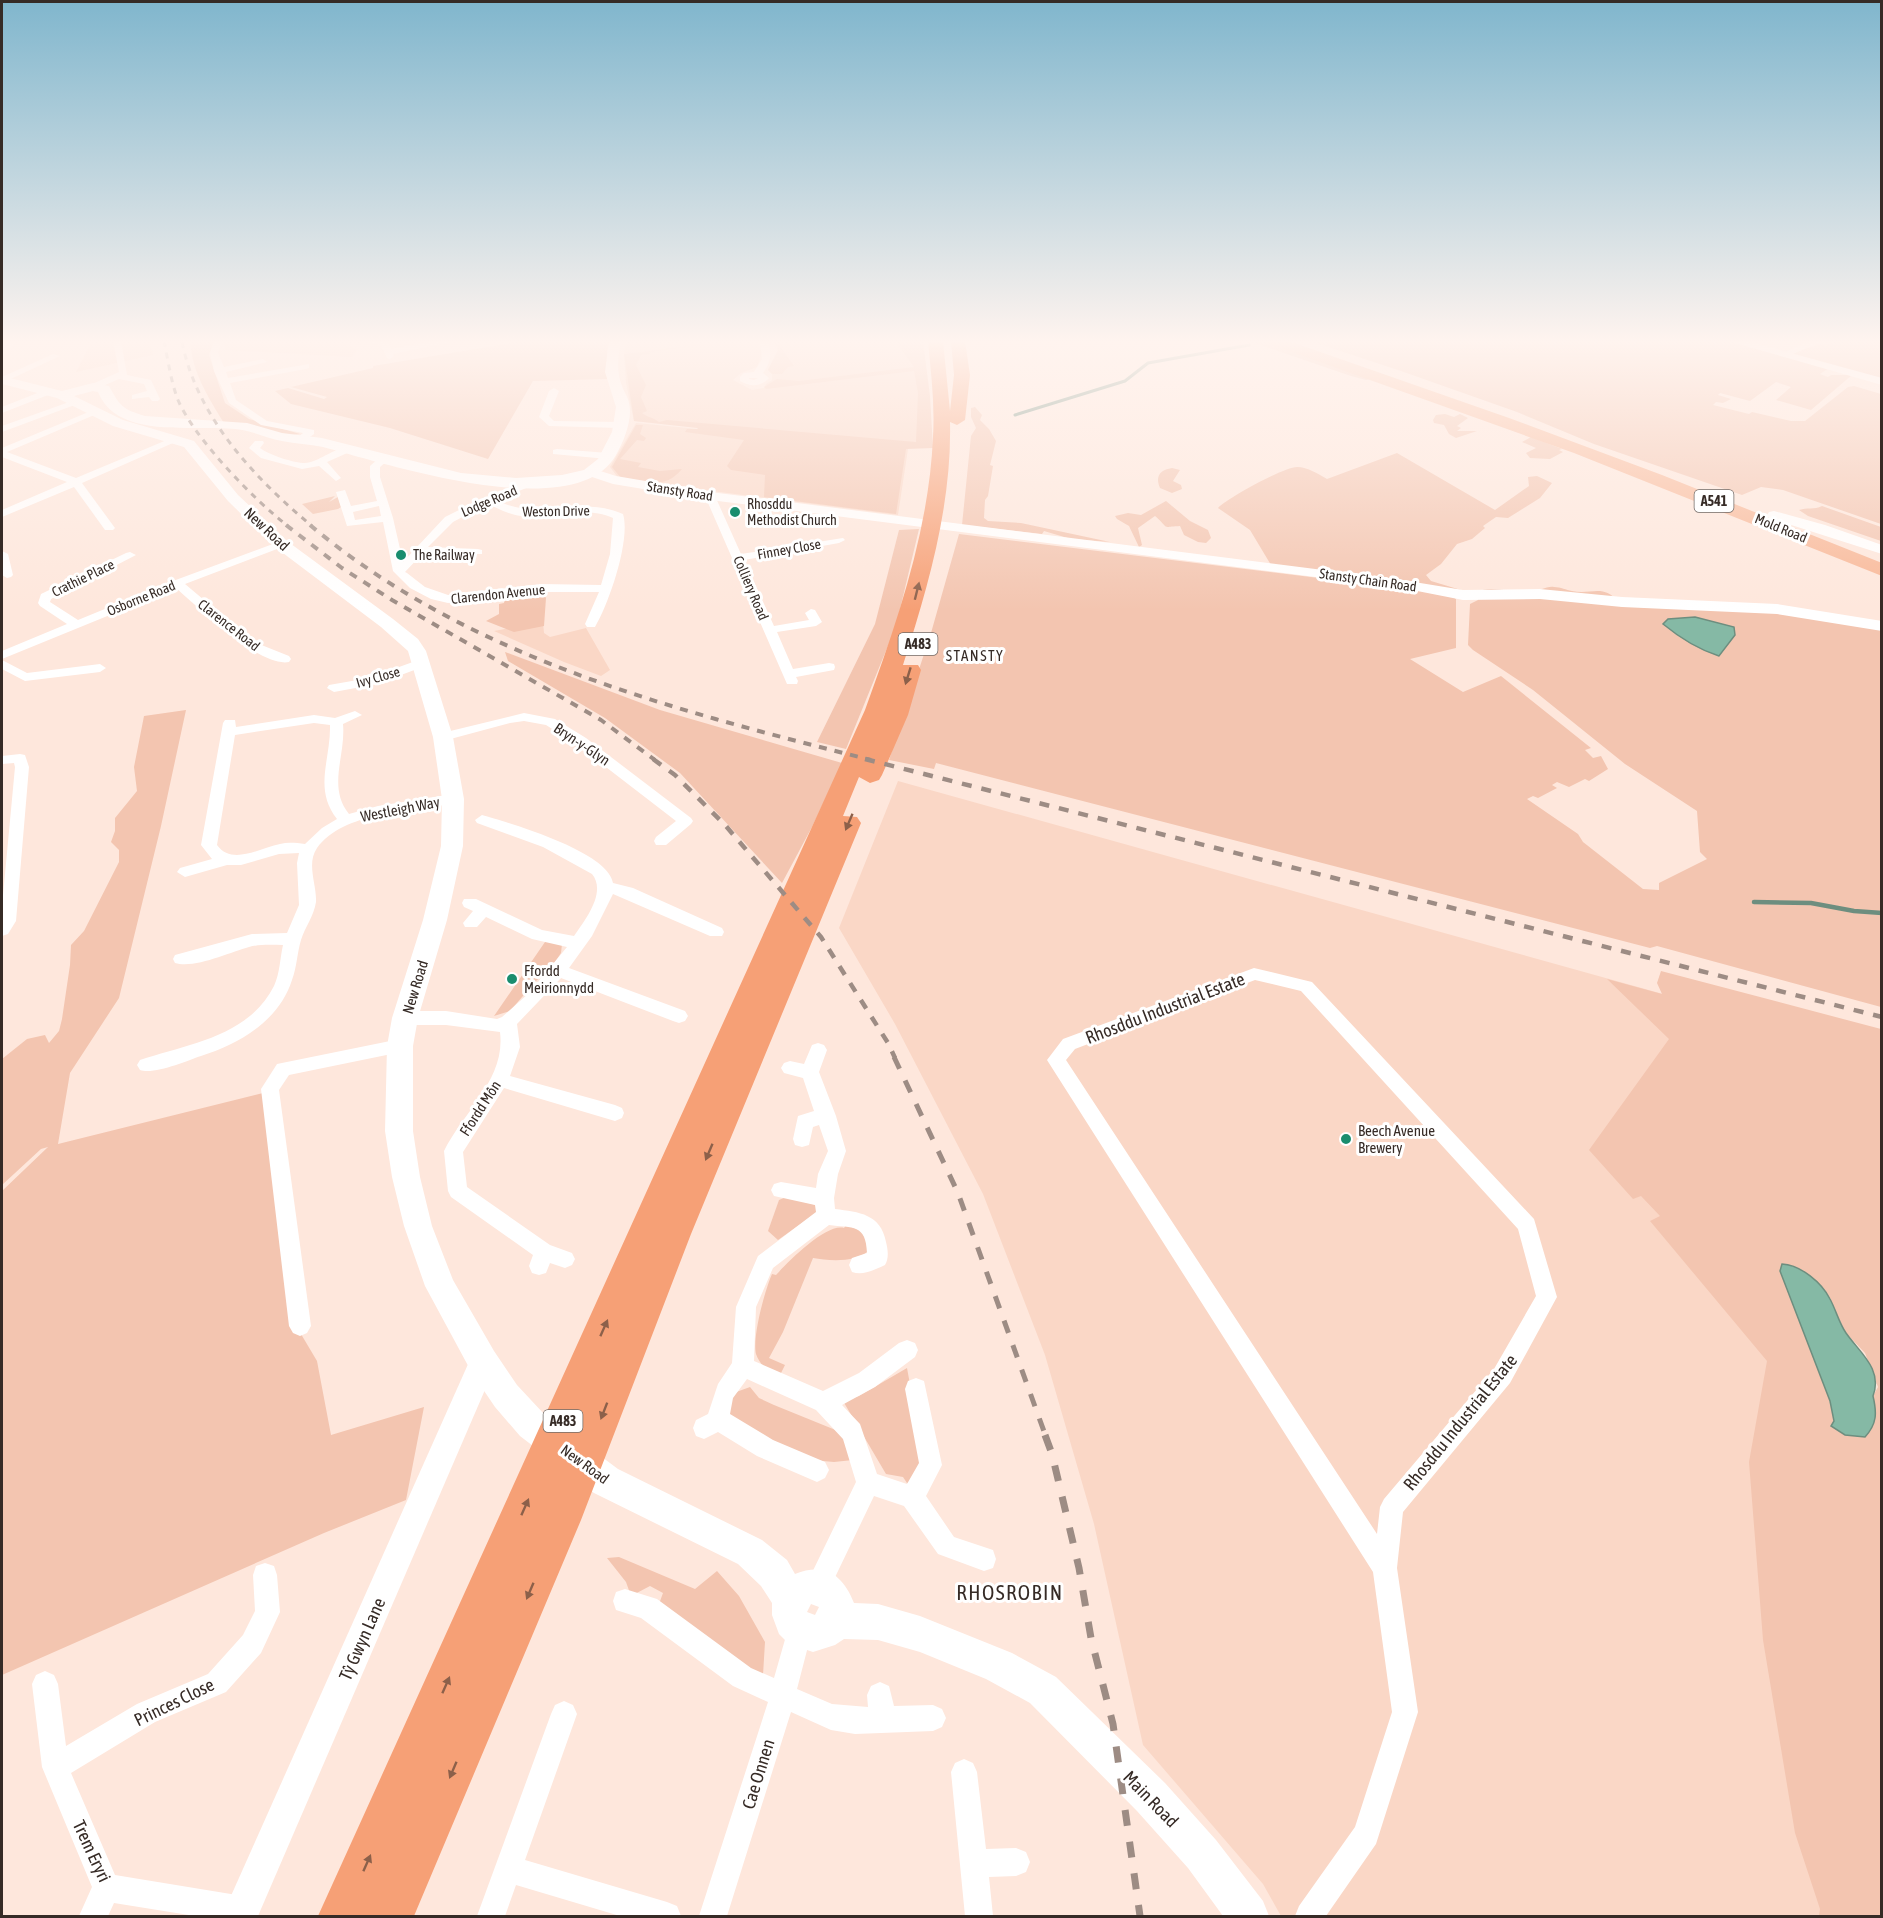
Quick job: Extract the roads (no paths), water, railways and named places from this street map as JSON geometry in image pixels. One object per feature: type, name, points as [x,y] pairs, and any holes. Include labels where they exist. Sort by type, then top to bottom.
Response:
[{"type":"highway","name":"A483","points":[[343,1917],[798,916],[867,756],[896,715],[929,610],[940,529],[949,431]]},
{"type":"highway","name":"A483","points":[[389,1917],[561,1520],[798,916]]},
{"type":"main road","name":"New Road","points":[[146,431],[189,444],[233,498],[281,544],[412,644],[421,663],[443,737],[453,798],[452,846],[446,879],[405,1018],[400,1046],[399,1131],[406,1178],[418,1226],[440,1286],[483,1362],[506,1396],[532,1425],[606,1481],[750,1552],[774,1573],[803,1606],[825,1588],[834,1598],[836,1612],[833,1620],[878,1622],[920,1634],[999,1666],[1043,1690]]},
{"type":"main road","points":[[259,431],[280,437],[301,439],[349,450],[382,461],[467,480],[530,483],[564,481],[591,472],[608,456],[618,431]]},
{"type":"main road","name":"Mold Road","points":[[1526,431],[1734,509],[1881,570]]},
{"type":"main road","name":"Mold Road","points":[[1542,431],[1773,515],[1881,560]]},
{"type":"main road","name":"Main Road","points":[[1043,1690],[1151,1797],[1202,1854],[1248,1917]]},
{"type":"street","points":[[2,453],[31,431]]},
{"type":"street","points":[[301,439],[311,432],[303,431]]},
{"type":"street","points":[[2,514],[177,439]]},
{"type":"street","points":[[259,443],[254,448],[259,454],[295,462],[308,468],[349,450]]},
{"type":"street","points":[[556,452],[608,456]]},
{"type":"street","points":[[2,453],[76,482],[109,528]]},
{"type":"street","points":[[382,461],[375,466],[375,477],[388,519],[399,571]]},
{"type":"street","points":[[322,463],[336,478]]},
{"type":"street","name":"Stansty Road","points":[[591,472],[613,480],[855,516]]},
{"type":"street","name":"Lodge Road","points":[[399,571],[421,550],[441,525],[462,511],[530,483]]},
{"type":"street","points":[[341,492],[351,524],[388,519]]},
{"type":"street","name":"Colliery Road","points":[[710,496],[791,677],[829,667]]},
{"type":"street","name":"Weston Drive","points":[[490,501],[518,513],[564,509],[610,511],[619,516],[616,554],[606,589],[591,624]]},
{"type":"street","points":[[347,510],[375,504]]},
{"type":"street","points":[[1773,515],[1881,550]]},
{"type":"street","name":"Stansty Chain Road","points":[[855,516],[1402,584],[1463,595],[1540,594],[1622,602],[1777,609],[1881,626]]},
{"type":"street","name":"Finney Close","points":[[739,558],[839,540]]},
{"type":"street","name":"Osborne Road","points":[[2,655],[177,583],[281,544]]},
{"type":"street","points":[[421,550],[478,552]]},
{"type":"street","points":[[2,554],[7,575]]},
{"type":"street","name":"Crathie Place","points":[[76,624],[44,603],[45,597],[130,555]]},
{"type":"street","name":"Clarendon Avenue","points":[[399,571],[403,577],[441,599],[541,588],[606,589]]},
{"type":"street","name":"Clarence Road","points":[[177,583],[250,645],[285,659]]},
{"type":"street","points":[[769,630],[816,622],[811,613]]},
{"type":"street","name":"Ivy Close","points":[[334,688],[372,681],[421,663]]},
{"type":"street","points":[[2,664],[25,677],[100,668]]},
{"type":"street","points":[[224,860],[217,856],[209,845],[229,727],[314,719],[336,722],[355,715]]},
{"type":"street","name":"Bryn-y-Glyn","points":[[443,737],[509,719],[537,718],[560,727],[639,792],[686,821],[661,841]]},
{"type":"street","points":[[336,722],[337,732],[330,788],[337,810],[346,820]]},
{"type":"street","points":[[2,760],[20,758],[22,767],[8,921],[2,930]]},
{"type":"street","name":"Westleigh Way","points":[[308,849],[332,827],[361,814],[453,798]]},
{"type":"street","points":[[405,1018],[446,1018],[497,1026],[508,1022],[520,1015],[559,971],[600,910],[608,887],[604,877],[588,863],[527,834],[482,820]]},
{"type":"street","points":[[491,838],[504,826]]},
{"type":"street","points":[[146,1065],[216,1043],[256,1023],[271,1005],[282,986],[293,939],[306,914],[307,887],[304,864],[308,849],[281,848],[244,859],[224,860],[185,872]]},
{"type":"street","points":[[608,887],[627,892],[716,932]]},
{"type":"street","points":[[471,923],[477,906],[538,935],[578,943]]},
{"type":"street","points":[[193,952],[252,940],[293,939]]},
{"type":"street","points":[[559,971],[667,1017]]},
{"type":"street","name":"Rhosddu Industrial Estate","points":[[1309,1917],[1366,1834],[1405,1712],[1385,1568],[1392,1506],[1502,1376],[1546,1297],[1527,1225],[1306,986],[1254,974],[1069,1044],[1056,1060],[1385,1568]]},
{"type":"street","name":"Ffordd Môn","points":[[508,1022],[511,1047],[500,1080],[453,1150],[458,1191],[542,1259],[565,1259]]},
{"type":"street","points":[[300,1326],[270,1089],[283,1069],[400,1046]]},
{"type":"street","points":[[818,1050],[800,1070],[827,1116],[837,1151],[828,1174],[825,1207],[765,1262],[746,1307],[743,1367],[724,1389],[712,1424],[818,1470]]},
{"type":"street","points":[[500,1080],[592,1114],[615,1113]]},
{"type":"street","points":[[802,1139],[805,1121],[827,1116]]},
{"type":"street","points":[[781,1190],[867,1223],[873,1228],[878,1238],[874,1263]]},
{"type":"street","points":[[824,1402],[867,1380],[907,1350]]},
{"type":"street","name":"Tŷ Gwyn Lane","points":[[241,1913],[483,1362]]},
{"type":"street","points":[[743,1367],[824,1402],[852,1432],[868,1483],[912,1497],[946,1546],[984,1559]]},
{"type":"street","points":[[912,1497],[931,1466],[916,1389]]},
{"type":"street","name":"Cae Onnen","points":[[713,1917],[783,1695],[803,1606],[868,1483]]},
{"type":"street","name":"Princes Close","points":[[55,1767],[146,1713],[217,1683],[252,1644],[268,1612],[266,1575]]},
{"type":"street","points":[[642,1602],[742,1677],[831,1717],[855,1721],[933,1718]]},
{"type":"street","name":"Trem Eryri","points":[[45,1684],[55,1767],[106,1888],[241,1913]]},
{"type":"street","points":[[880,1695],[882,1720]]},
{"type":"street","points":[[491,1917],[564,1714]]},
{"type":"street","points":[[964,1772],[979,1917]]},
{"type":"street","points":[[974,1864],[1016,1862]]},
{"type":"street","points":[[508,1869],[667,1917]]},
{"type":"street","points":[[93,1917],[106,1888]]},
{"type":"waterway","points":[[1754,902],[1811,903],[1854,911],[1882,913]]},
{"type":"railway","points":[[196,431],[243,485],[288,526]]},
{"type":"railway","points":[[221,431],[269,488],[312,526]]},
{"type":"railway","points":[[286,525],[342,568],[392,600],[601,720],[655,760]]},
{"type":"railway","points":[[310,525],[372,572],[437,611],[506,645],[577,674],[649,699],[871,760]]},
{"type":"railway","points":[[653,759],[675,775],[725,825],[821,937],[888,1043],[895,1058]]},
{"type":"railway","points":[[865,759],[1882,1017]]},
{"type":"railway","points":[[894,1057],[958,1193],[1046,1437]]},
{"type":"railway","points":[[1045,1435],[1052,1454],[1079,1568],[1091,1638],[1113,1724],[1140,1916]]},
{"type":"place","name":"Rhosddu Methodist Church","points":[[735,512]]},
{"type":"place","name":"The Railway","points":[[401,555]]},
{"type":"place","name":"Ffordd Meirionnydd","points":[[512,979]]},
{"type":"place","name":"Beech Avenue Brewery","points":[[1346,1139]]},
{"type":"district","name":"STANSTY","points":[[975,655]]},
{"type":"district","name":"RHOSROBIN","points":[[1010,1592]]}]
